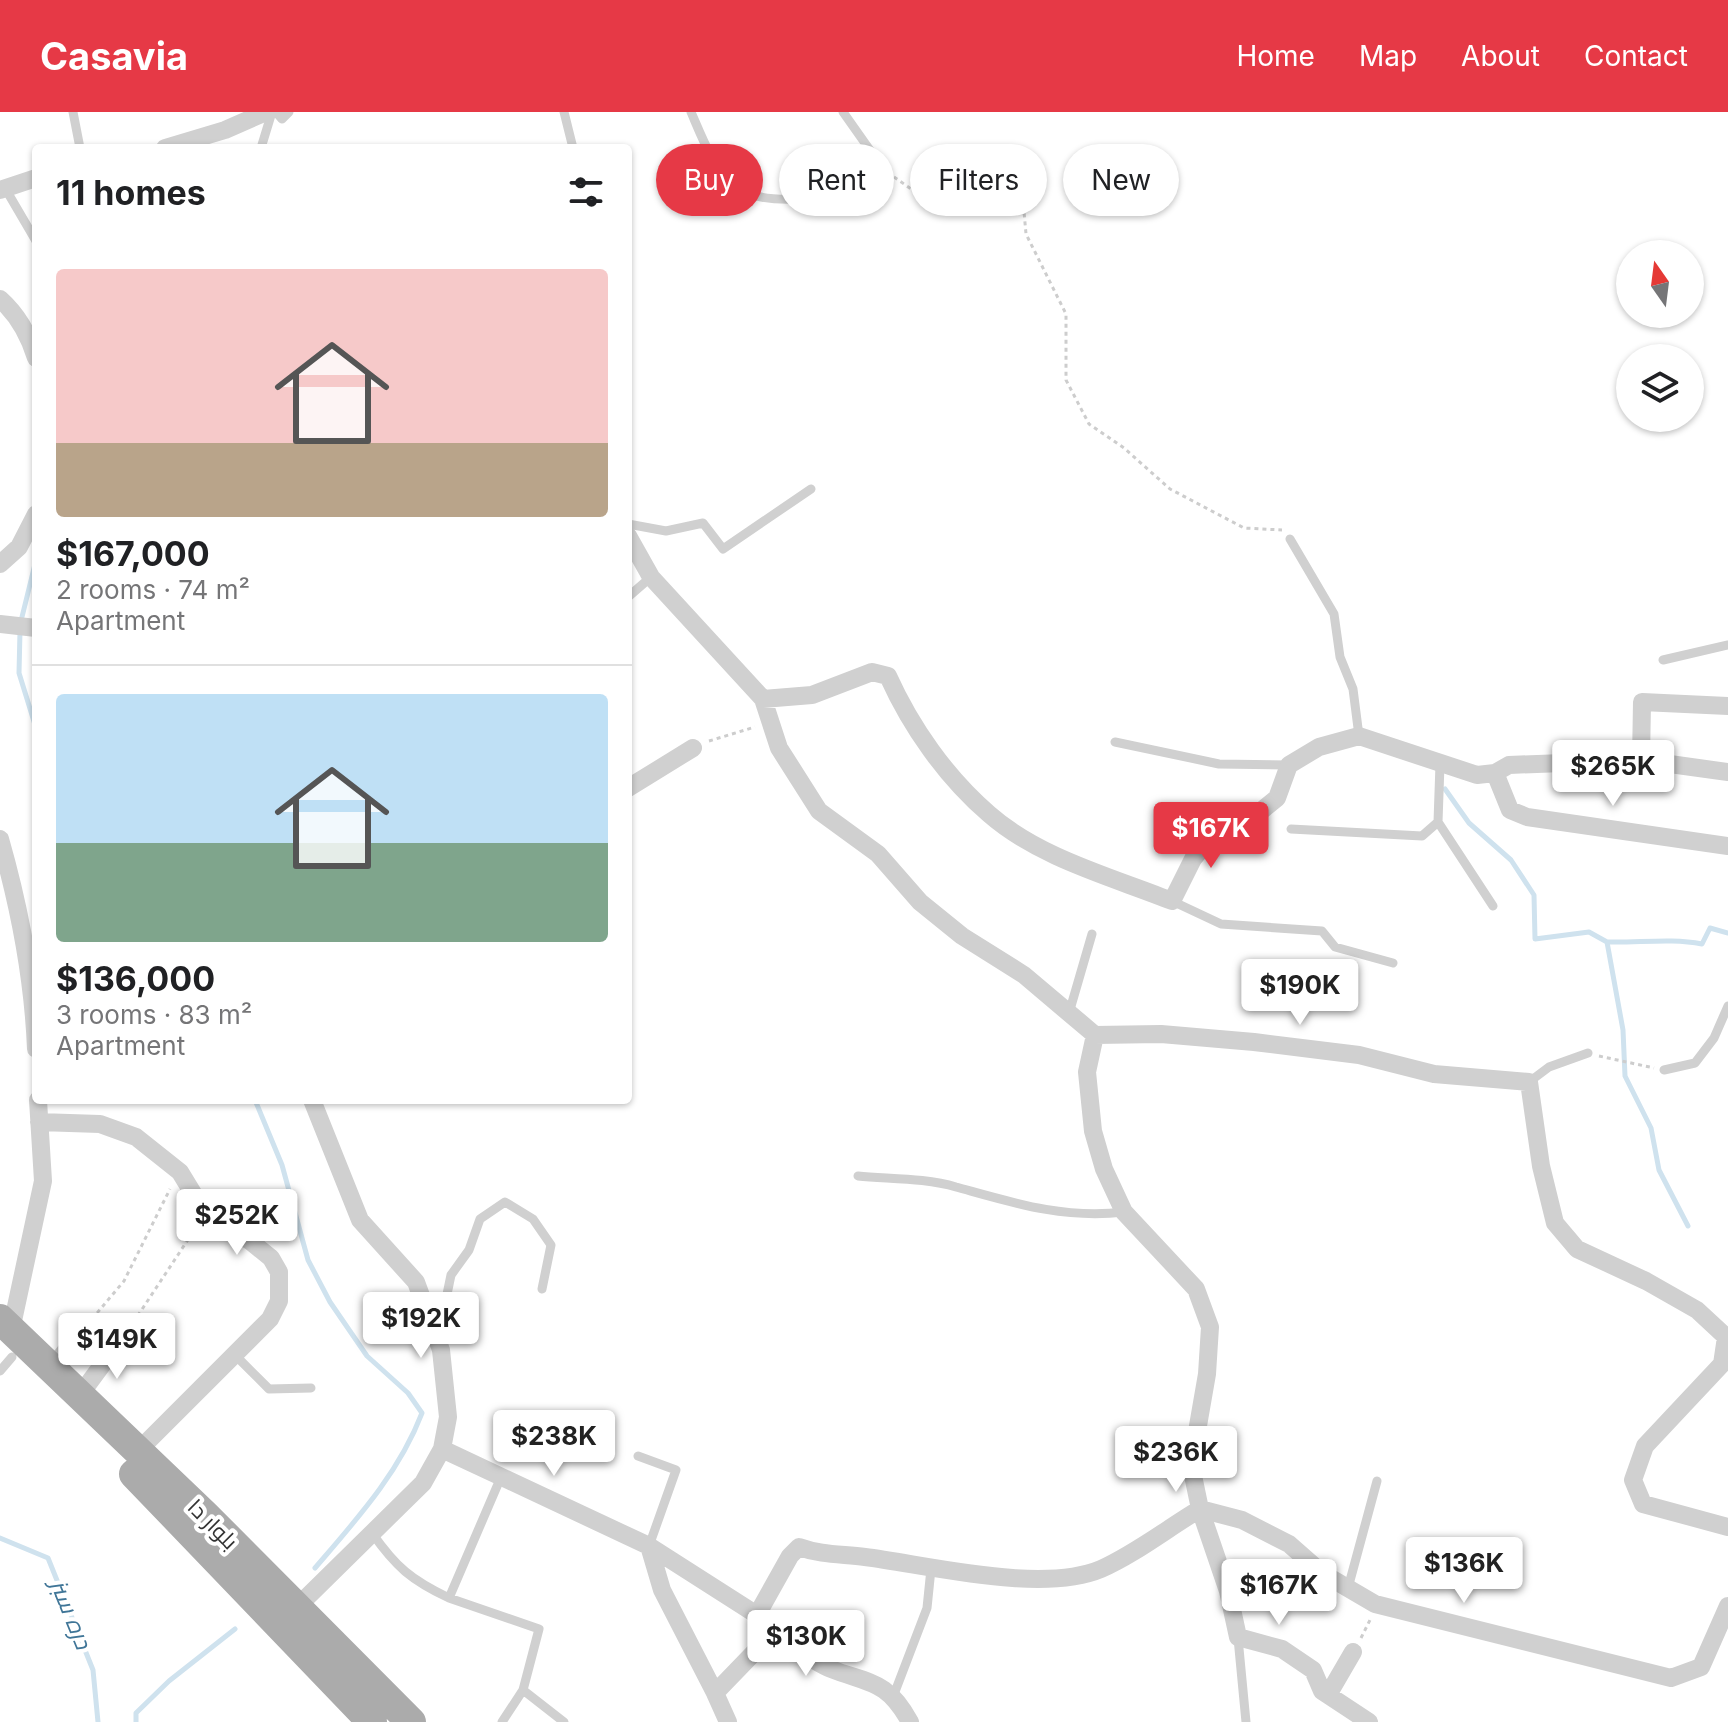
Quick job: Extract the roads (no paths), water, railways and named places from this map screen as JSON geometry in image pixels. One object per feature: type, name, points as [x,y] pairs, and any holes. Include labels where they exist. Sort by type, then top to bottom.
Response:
[{"type":"main road","name":"بلوار دا","points":[[3,1342],[52,1368],[297,1607],[353,1684],[372,1722]]},
{"type":"main road","name":"بلوار دا","points":[[3,1342],[353,1684],[411,1722]]},
{"type":"street","points":[[178,144],[225,130],[266,112]]},
{"type":"street","points":[[2,189],[32,179]]},
{"type":"street","points":[[0,299],[32,337]]},
{"type":"street","points":[[0,564],[19,547],[32,522]]},
{"type":"street","points":[[632,543],[651,577],[763,699],[779,748],[819,811],[878,854],[920,902],[962,936],[1024,975],[1095,1035],[1161,1034],[1254,1042],[1359,1055],[1434,1074],[1529,1082],[1541,1166],[1555,1223],[1577,1249],[1646,1281],[1697,1310],[1726,1337],[1722,1364],[1688,1405],[1645,1446],[1633,1480],[1643,1504],[1728,1527]]},
{"type":"street","points":[[5,625],[32,628]]},
{"type":"street","points":[[763,699],[812,695],[872,672],[888,676],[905,714],[948,770],[990,815],[1040,847],[1172,901],[1193,859],[1218,829],[1250,820],[1277,798],[1289,765],[1319,747],[1359,736],[1477,775],[1495,773],[1509,765],[1641,760],[1728,772]]},
{"type":"street","points":[[1641,760],[1642,702],[1728,706]]},
{"type":"street","points":[[632,786],[693,748]]},
{"type":"street","points":[[1495,773],[1510,810],[1527,817],[1728,846]]},
{"type":"street","points":[[0,839],[7,892],[32,972]]},
{"type":"street","points":[[1095,1035],[1087,1072],[1093,1131],[1104,1169],[1124,1212],[1196,1289],[1210,1327],[1207,1374],[1191,1466],[1200,1509],[1228,1591],[1238,1637],[1282,1649],[1313,1670],[1322,1691],[1369,1722]]},
{"type":"street","points":[[3,1342],[43,1181],[38,1104]]},
{"type":"street","points":[[297,1607],[423,1483],[442,1449],[448,1417],[441,1350],[416,1282],[360,1220],[314,1104]]},
{"type":"street","points":[[39,1122],[100,1124],[136,1137],[180,1172],[205,1213],[250,1241],[271,1258],[279,1272],[279,1301],[274,1310],[235,1355],[138,1451]]},
{"type":"street","points":[[52,1368],[82,1331]]},
{"type":"street","points":[[80,1395],[119,1342]]},
{"type":"street","points":[[442,1449],[649,1546],[757,1615],[773,1633],[831,1669],[860,1676],[893,1697],[910,1722]]},
{"type":"street","points":[[757,1615],[790,1556],[799,1547],[818,1553],[865,1557],[931,1569],[1070,1577],[1101,1569],[1200,1509],[1242,1520],[1289,1544],[1322,1573],[1378,1605],[1671,1678],[1701,1667],[1728,1606]]},
{"type":"street","points":[[649,1546],[662,1590],[728,1722]]},
{"type":"street","points":[[715,1693],[773,1633]]},
{"type":"street","points":[[1328,1695],[1353,1652]]},
{"type":"lane","points":[[73,112],[79,144]]},
{"type":"lane","points":[[262,144],[274,112],[282,119],[289,112]]},
{"type":"lane","points":[[564,112],[572,144]]},
{"type":"lane","points":[[691,112],[705,144],[732,185],[758,200],[878,189],[884,170],[843,112]]},
{"type":"lane","points":[[2,189],[32,235]]},
{"type":"lane","points":[[632,525],[666,531],[703,523],[723,549],[811,489]]},
{"type":"lane","points":[[1290,539],[1334,614],[1340,657],[1353,689],[1359,736]]},
{"type":"lane","points":[[632,594],[651,577]]},
{"type":"lane","points":[[1663,660],[1728,645]]},
{"type":"lane","points":[[1115,742],[1219,764],[1289,765]]},
{"type":"lane","points":[[1440,764],[1438,822],[1493,906]]},
{"type":"lane","points":[[1291,829],[1422,836],[1438,822]]},
{"type":"lane","points":[[1172,901],[1221,924],[1322,931],[1335,947],[1393,963]]},
{"type":"lane","points":[[1069,1013],[1092,934]]},
{"type":"lane","points":[[1664,1070],[1695,1063],[1714,1038],[1728,1006]]},
{"type":"lane","points":[[1529,1082],[1549,1067],[1588,1053]]},
{"type":"lane","points":[[858,1176],[954,1186],[1021,1205],[1087,1217],[1124,1212]]},
{"type":"lane","points":[[441,1350],[446,1336],[446,1299],[451,1275],[469,1250],[480,1219],[505,1202],[533,1219],[551,1245],[542,1289]]},
{"type":"lane","points":[[235,1355],[269,1389],[311,1388]]},
{"type":"lane","points":[[638,1456],[676,1470],[649,1546]]},
{"type":"lane","points":[[449,1598],[501,1477]]},
{"type":"lane","points":[[1348,1588],[1377,1481]]},
{"type":"lane","points":[[372,1533],[393,1563],[414,1581],[449,1598],[539,1629],[523,1690],[502,1722]]},
{"type":"lane","points":[[893,1697],[927,1608],[931,1569]]},
{"type":"lane","points":[[1238,1637],[1246,1722]]},
{"type":"lane","points":[[523,1690],[564,1722]]},
{"type":"waterway","points":[[21,621],[32,576]]},
{"type":"waterway","points":[[20,631],[19,673],[32,715]]},
{"type":"waterway","points":[[1445,789],[1469,823],[1511,860],[1534,895],[1535,939],[1589,932],[1607,942],[1623,1030],[1625,1076],[1651,1128],[1659,1170],[1688,1226]]},
{"type":"waterway","points":[[1607,942],[1702,944],[1710,928],[1728,933]]},
{"type":"waterway","points":[[257,1104],[282,1165],[308,1260],[330,1302],[367,1356],[408,1393],[422,1413],[389,1475],[315,1568]]},
{"type":"waterway","name":"دره سبز","points":[[0,1538],[48,1558],[93,1670],[98,1722]]},
{"type":"waterway","points":[[136,1722],[136,1713],[169,1681],[235,1629]]}]
